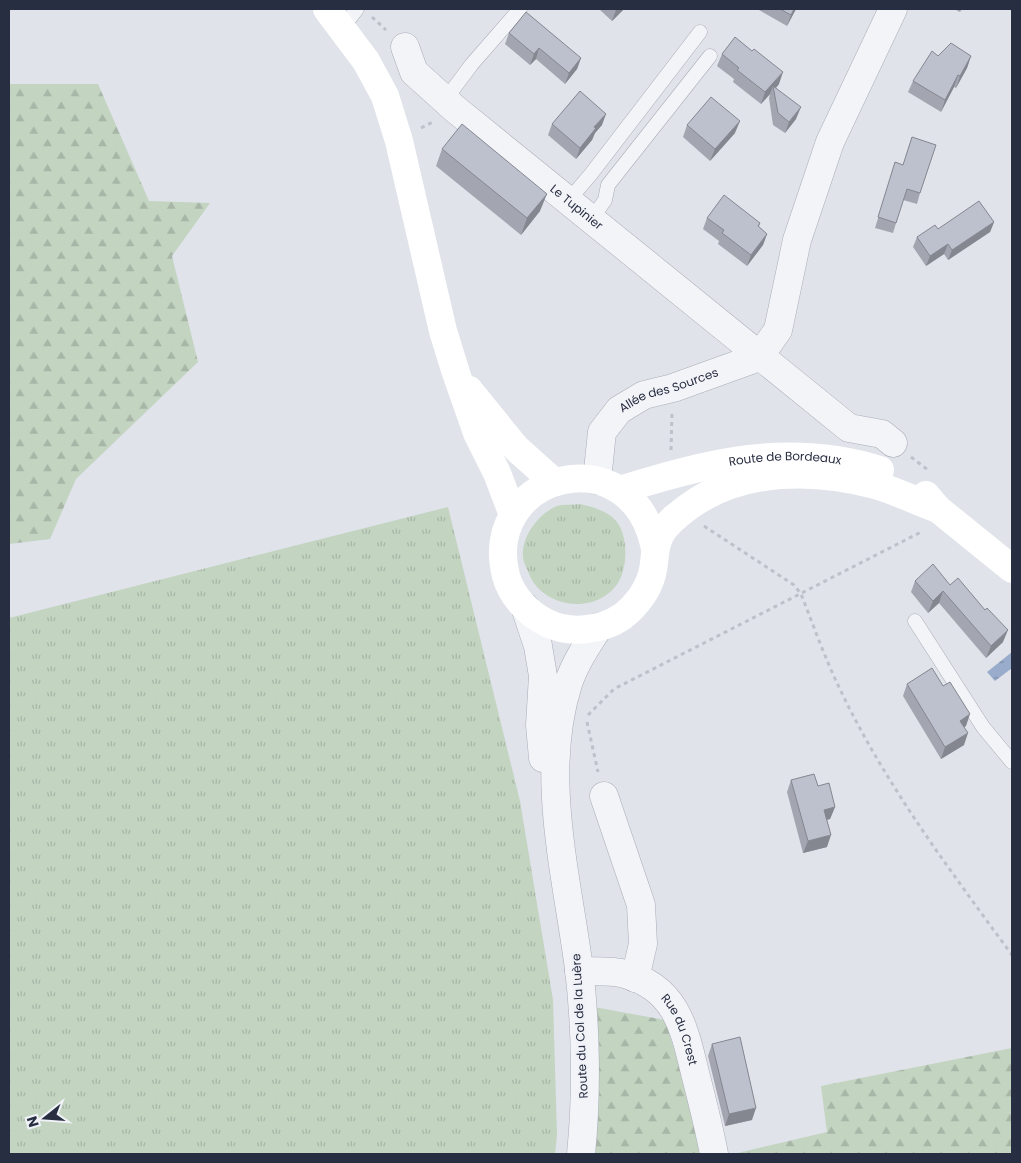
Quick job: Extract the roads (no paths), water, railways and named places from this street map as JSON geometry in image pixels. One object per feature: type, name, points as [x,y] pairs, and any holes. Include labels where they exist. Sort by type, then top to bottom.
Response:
[{"type":"main road","points":[[342,15],[384,96],[399,141],[443,331],[477,434],[498,473],[513,515]]},
{"type":"main road","points":[[456,373],[516,448],[554,482]]},
{"type":"main road","name":"Route de Bordeaux","points":[[608,485],[725,462],[791,455],[839,459],[896,475],[923,491],[938,509],[1012,569]]},
{"type":"main road","name":"Route de Bordeaux","points":[[655,549],[661,533],[684,510],[703,496],[732,484],[765,476],[800,475],[842,479],[878,486],[938,509]]},
{"type":"main road","points":[[576,478],[608,485],[634,501],[644,515],[651,531],[655,549],[652,575],[641,598],[622,616],[599,627],[572,630],[547,623],[525,607],[514,594],[503,563],[503,547],[513,515],[524,501],[538,490],[554,482],[576,478]]},
{"type":"street","points":[[759,357],[778,330],[797,240],[830,142],[893,9]]},
{"type":"street","name":"Le Tupinier","points":[[406,47],[414,72],[450,105],[759,357],[849,428],[882,434],[893,443]]},
{"type":"street","name":"Allée des Sources","points":[[608,485],[602,432],[619,410],[644,395],[673,388],[759,357]]},
{"type":"street","name":"Route du Col de la Luère","points":[[525,607],[538,646],[543,676],[540,725],[544,771],[560,838]]},
{"type":"street","name":"Route du Col de la Luère","points":[[581,1154],[584,1056],[579,971],[560,838],[556,742],[569,683],[584,650],[599,627]]},
{"type":"street","points":[[604,796],[641,905],[644,944],[635,978]]},
{"type":"street","name":"Rue du Crest","points":[[579,971],[623,973],[662,993],[677,1011],[685,1031],[714,1154]]},
{"type":"lane","points":[[450,105],[472,64],[520,9]]},
{"type":"lane","points":[[568,201],[591,174],[700,32]]},
{"type":"lane","points":[[591,220],[605,200],[608,185],[710,56]]},
{"type":"lane","points":[[915,621],[983,727],[1012,762]]},
{"type":"water","points":[[1012,652],[1012,668],[995,681],[987,672]]}]
